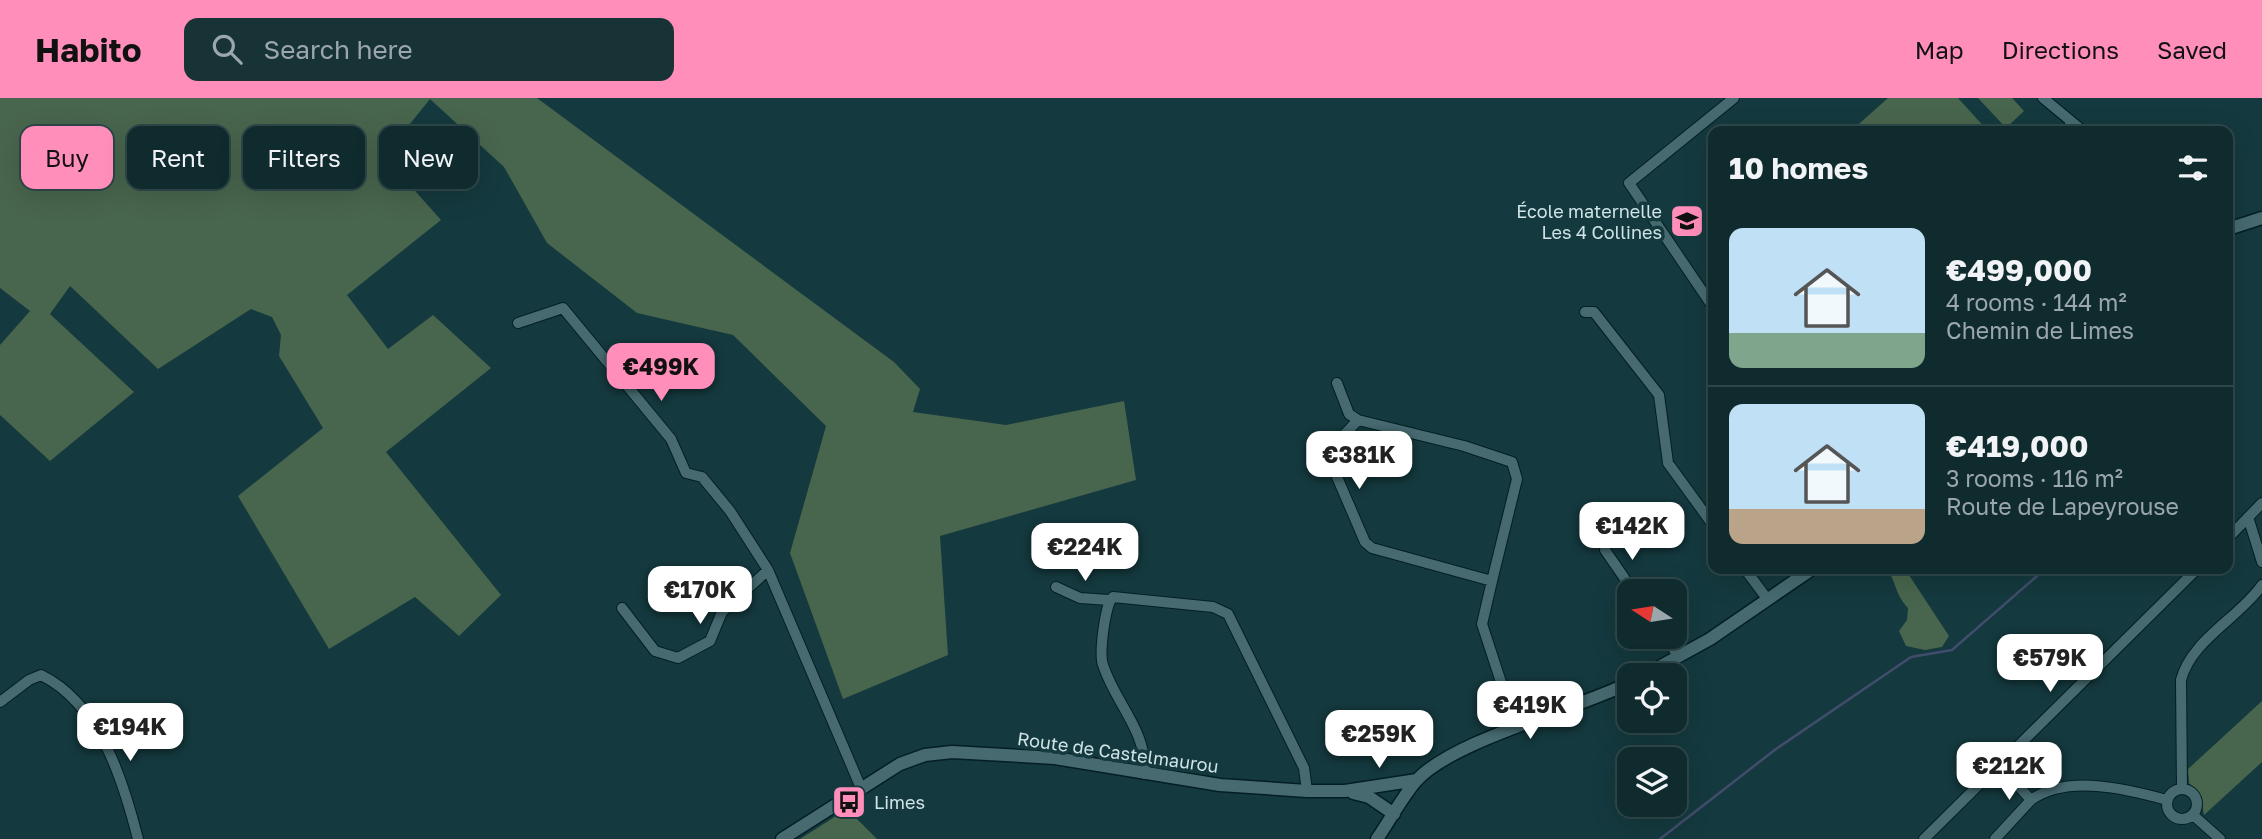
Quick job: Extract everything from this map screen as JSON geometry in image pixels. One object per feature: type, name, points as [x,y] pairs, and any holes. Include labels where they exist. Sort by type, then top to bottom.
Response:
[{"type":"street","points":[[1716,98],[1721,108]]},
{"type":"street","points":[[1708,300],[1629,183],[1734,98]]},
{"type":"street","points":[[2046,99],[2077,126]]},
{"type":"street","points":[[2069,126],[2072,122]]},
{"type":"street","points":[[2233,227],[2262,218]]},
{"type":"street","points":[[518,323],[563,308],[671,439],[686,473],[702,477],[730,511],[768,570],[861,788]]},
{"type":"street","points":[[1585,312],[1594,312],[1660,395],[1668,463],[1708,518]]},
{"type":"street","points":[[1337,383],[1349,414],[1358,420],[1464,446],[1511,461],[1517,479],[1482,624],[1516,728]]},
{"type":"street","points":[[1358,420],[1333,447],[1331,464],[1365,542],[1372,548],[1492,581]]},
{"type":"street","points":[[2233,533],[2262,503]]},
{"type":"street","points":[[2248,517],[2262,562]]},
{"type":"street","points":[[1605,550],[1625,579]]},
{"type":"street","points":[[622,608],[655,651],[678,658],[710,641],[722,612],[768,570]]},
{"type":"street","points":[[1749,574],[1768,600]]},
{"type":"street","points":[[1668,663],[1805,574]]},
{"type":"street","points":[[1924,839],[2192,574]]},
{"type":"street","points":[[2182,788],[2181,680],[2185,662],[2249,602],[2262,585]]},
{"type":"street","points":[[1056,587],[1080,598],[1109,600],[1119,597],[1213,607],[1228,614],[1304,768],[1307,791]]},
{"type":"street","points":[[1109,600],[1102,663],[1146,752],[1146,774]]},
{"type":"street","points":[[1673,649],[1679,657]]},
{"type":"street","points":[[0,702],[29,680],[41,675],[80,705],[116,769],[130,804],[138,839]]},
{"type":"street","points":[[1377,839],[1418,780],[1460,753],[1617,687]]},
{"type":"street","name":"Route de Castelmaurou","points":[[782,839],[900,764],[925,755],[953,752],[1055,758],[1220,785],[1307,791],[1345,792],[1418,780]]},
{"type":"street","points":[[1999,765],[2031,800]]},
{"type":"street","points":[[1381,805],[1385,786]]},
{"type":"street","points":[[1995,839],[2031,800],[2047,788],[2119,786],[2167,800]]},
{"type":"street","points":[[2182,788],[2196,798],[2197,807],[2193,815],[2186,819],[2173,817],[2167,809],[2167,800],[2173,792],[2182,788]]},
{"type":"street","name":"Route de Castelmaurou","points":[[1345,792],[1369,797],[1394,814]]},
{"type":"street","points":[[2193,815],[2220,839]]},
{"type":"green space","points":[[0,98],[537,98],[894,362],[920,389],[913,412],[1006,425],[1124,401],[1136,480],[940,536],[948,655],[843,699],[790,553],[826,426],[733,335],[637,313],[547,243],[504,167],[478,143],[478,126],[459,126],[430,99],[408,126],[379,126],[379,189],[413,189],[441,220],[347,295],[388,349],[433,315],[491,368],[386,452],[501,595],[459,636],[415,597],[329,649],[238,496],[323,428],[279,356],[281,335],[272,317],[251,309],[158,369],[70,286],[50,314],[134,392],[50,461],[0,415],[0,345],[30,311],[0,288]]},
{"type":"green space","points":[[1888,98],[1958,98],[1983,126],[1857,126]]},
{"type":"green space","points":[[1978,98],[2012,98],[2024,111],[2008,126],[2004,126]]},
{"type":"green space","points":[[1890,574],[1908,574],[1949,636],[1942,647],[1925,650],[1906,646],[1899,631],[1907,620],[1908,608]]},
{"type":"green space","points":[[2262,701],[2262,762],[2204,815],[2201,797],[2189,783],[2188,769]]},
{"type":"green space","points":[[847,809],[877,839],[800,839]]},
{"type":"waterway","points":[[1660,839],[1776,749],[1911,657],[1952,650],[2039,574]]},
{"type":"place","name":"École maternelle Les 4 Collines","points":[[1687,221]]},
{"type":"place","name":"Limes","points":[[849,802]]}]
